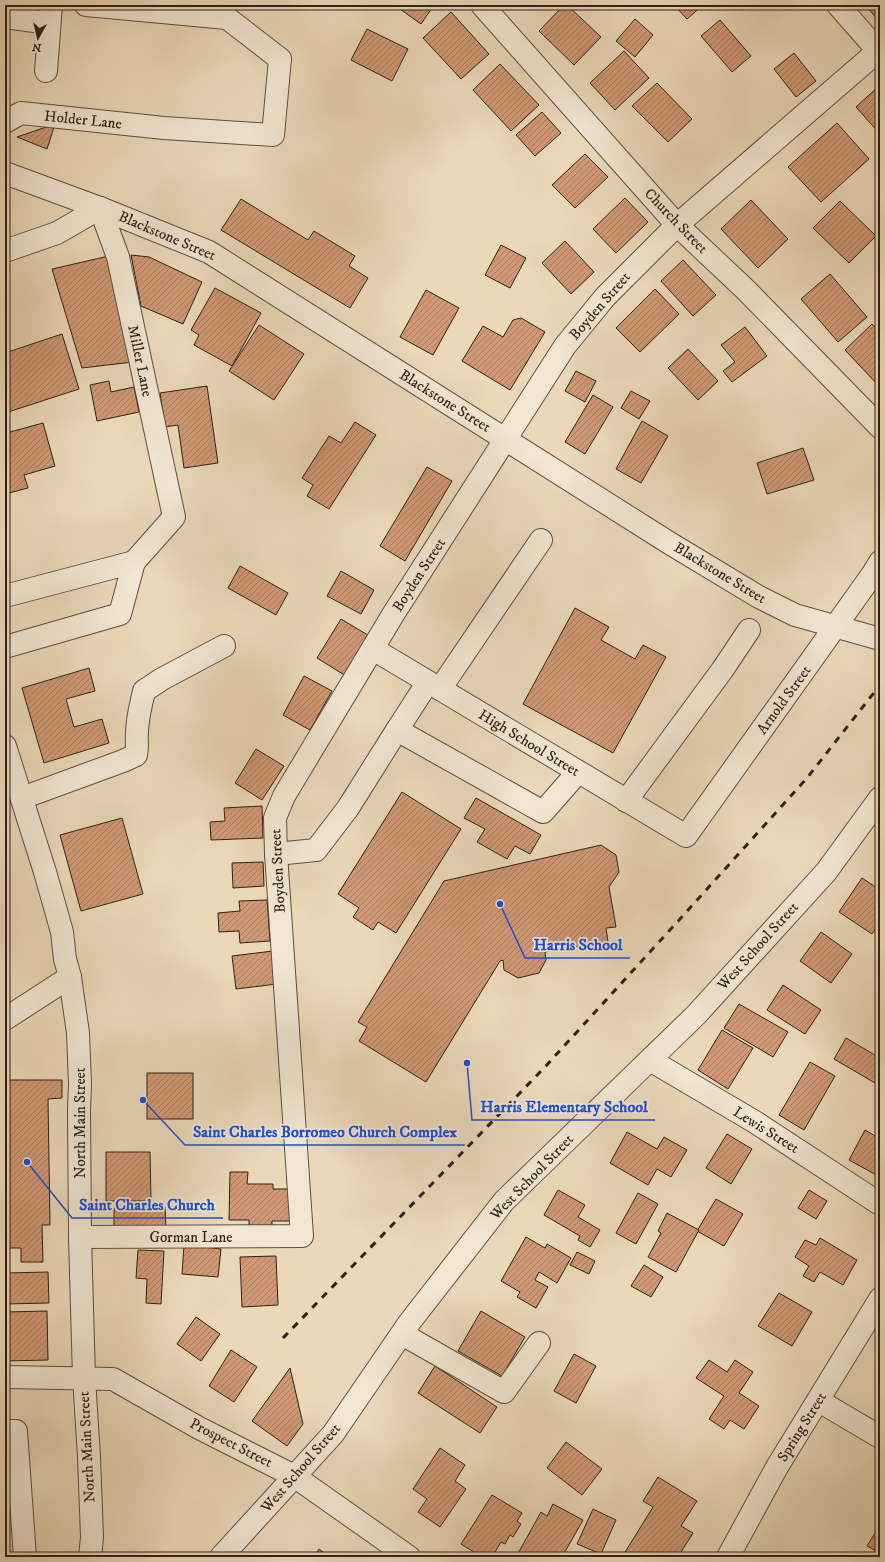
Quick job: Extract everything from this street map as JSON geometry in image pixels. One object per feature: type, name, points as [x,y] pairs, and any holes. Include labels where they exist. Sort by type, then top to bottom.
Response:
[{"type":"street","name":"Holder Lane","points":[[5,122],[21,113],[164,128],[273,135],[280,59],[227,18],[86,5]]},
{"type":"street","name":"Church Street","points":[[482,5],[677,225],[746,290],[880,428]]},
{"type":"street","points":[[838,5],[879,52]]},
{"type":"street","points":[[5,17],[50,14],[46,71]]},
{"type":"street","name":"Boyden Street","points":[[302,1236],[276,854],[275,818],[284,796],[394,613],[570,340],[605,297],[677,225],[879,52]]},
{"type":"street","name":"Blackstone Street","points":[[5,173],[100,208],[209,252],[671,544],[759,597],[794,615],[835,628],[878,639]]},
{"type":"street","points":[[5,251],[56,233],[100,208]]},
{"type":"street","name":"Miller Lane","points":[[100,208],[118,257],[174,517],[134,562]]},
{"type":"street","points":[[276,854],[316,850],[348,808],[397,730],[434,686],[541,540]]},
{"type":"street","points":[[5,596],[134,562],[120,614],[5,646]]},
{"type":"street","name":"Arnold Street","points":[[686,836],[835,628],[880,562]]},
{"type":"street","points":[[626,800],[723,669],[749,630]]},
{"type":"street","points":[[22,798],[136,755],[138,748],[137,734],[139,713],[144,691],[162,679],[224,646]]},
{"type":"street","name":"High School Street","points":[[373,649],[686,836]]},
{"type":"street","points":[[397,730],[543,812],[578,772]]},
{"type":"street","name":"North Main Street","points":[[5,746],[45,872],[62,932],[65,959],[70,977],[78,1033],[80,1084],[80,1238],[84,1378],[92,1537],[90,1557]]},
{"type":"street","name":"West School Street","points":[[221,1557],[333,1434],[402,1334],[504,1201],[696,1015],[826,872],[880,798]]},
{"type":"street","points":[[5,1019],[70,977]]},
{"type":"street","name":"Lewis Street","points":[[650,1060],[756,1122],[880,1204]]},
{"type":"street","name":"Gorman Lane","points":[[80,1238],[302,1236]]},
{"type":"street","name":"Spring Street","points":[[728,1557],[777,1467],[819,1401],[880,1299]]},
{"type":"street","points":[[402,1334],[504,1392],[539,1343]]},
{"type":"street","name":"Prospect Street","points":[[5,1377],[113,1379],[199,1428],[294,1476],[409,1557]]},
{"type":"street","points":[[819,1401],[880,1437]]},
{"type":"street","points":[[5,1431],[16,1432],[25,1557]]},
{"type":"building","points":[[399,5],[434,5],[421,24],[397,7]]},
{"type":"building","points":[[564,5],[567,5],[601,37],[574,65],[539,31]]},
{"type":"building","points":[[674,5],[703,5],[687,19]]},
{"type":"building","points":[[865,5],[880,5],[880,22]]},
{"type":"building","points":[[451,12],[489,54],[461,79],[423,38]]},
{"type":"building","points":[[635,19],[653,35],[635,57],[616,41]]},
{"type":"building","points":[[720,20],[751,56],[732,72],[701,36]]},
{"type":"building","points":[[367,29],[408,49],[392,81],[351,60]]},
{"type":"building","points":[[624,51],[649,78],[615,110],[590,83]]},
{"type":"building","points":[[794,53],[816,81],[796,97],[774,69]]},
{"type":"building","points":[[500,64],[539,105],[511,131],[473,90]]},
{"type":"building","points":[[657,83],[692,119],[668,142],[632,106]]},
{"type":"building","points":[[880,85],[880,134],[856,107]]},
{"type":"building","points":[[542,112],[561,133],[535,156],[516,135]]},
{"type":"building","points":[[837,123],[869,159],[821,202],[788,167]]},
{"type":"building","points":[[55,124],[47,149],[17,137]]},
{"type":"building","points":[[585,154],[608,177],[575,208],[552,185]]},
{"type":"building","points":[[625,198],[648,222],[616,253],[593,229]]},
{"type":"building","points":[[241,199],[308,240],[314,231],[355,256],[349,266],[368,278],[350,308],[221,230]]},
{"type":"building","points":[[751,200],[788,239],[758,268],[721,229]]},
{"type":"building","points":[[840,201],[876,236],[849,263],[813,228]]},
{"type":"building","points":[[565,241],[594,272],[571,294],[542,263]]},
{"type":"building","points":[[501,245],[526,258],[510,288],[485,275]]},
{"type":"building","points":[[131,255],[149,257],[202,282],[183,324],[141,306]]},
{"type":"building","points":[[109,256],[133,362],[82,368],[52,269]]},
{"type":"building","points":[[683,260],[716,295],[693,316],[661,281]]},
{"type":"building","points":[[830,274],[867,317],[838,342],[801,299]]},
{"type":"building","points":[[215,288],[261,313],[232,366],[194,345],[199,335],[191,330]]},
{"type":"building","points":[[655,289],[679,314],[640,352],[616,328]]},
{"type":"building","points":[[426,290],[459,308],[433,355],[400,337]]},
{"type":"building","points":[[521,318],[545,332],[510,390],[462,361],[483,326],[503,337],[513,320]]},
{"type":"building","points":[[872,324],[880,333],[880,382],[877,384],[845,350]]},
{"type":"building","points":[[259,325],[304,354],[274,400],[229,371]]},
{"type":"building","points":[[745,327],[767,356],[732,382],[723,371],[735,362],[721,345]]},
{"type":"building","points":[[62,334],[79,389],[5,413],[5,353]]},
{"type":"building","points":[[688,349],[718,381],[698,400],[668,368]]},
{"type":"building","points":[[576,371],[596,381],[585,402],[565,391]]},
{"type":"building","points":[[109,381],[111,392],[134,387],[139,412],[97,421],[90,385]]},
{"type":"building","points":[[207,386],[218,463],[184,468],[178,425],[165,427],[160,393]]},
{"type":"building","points":[[631,391],[650,401],[639,419],[621,408]]},
{"type":"building","points":[[593,395],[613,407],[585,454],[565,442]]},
{"type":"building","points":[[5,421],[7,421],[10,432],[43,423],[55,466],[24,475],[28,488],[5,494]]},
{"type":"building","points":[[642,421],[668,436],[641,483],[616,469]]},
{"type":"building","points":[[355,422],[376,435],[329,509],[307,496],[313,485],[302,478],[329,436],[341,443]]},
{"type":"building","points":[[803,448],[814,480],[767,494],[757,463]]},
{"type":"building","points":[[427,467],[452,481],[405,561],[380,546]]},
{"type":"building","points":[[240,566],[288,593],[276,615],[228,588]]},
{"type":"building","points":[[341,571],[374,590],[361,614],[327,596]]},
{"type":"building","points":[[575,608],[609,627],[601,640],[635,659],[643,645],[666,657],[613,753],[523,704]]},
{"type":"building","points":[[341,619],[371,637],[346,676],[317,658]]},
{"type":"building","points":[[89,668],[95,691],[66,699],[74,727],[102,719],[109,743],[44,763],[22,688]]},
{"type":"building","points":[[304,676],[332,691],[310,730],[283,715]]},
{"type":"building","points":[[256,749],[284,766],[262,800],[235,783]]},
{"type":"building","points":[[402,792],[461,829],[396,933],[378,922],[373,930],[353,917],[359,908],[338,894]]},
{"type":"building","points":[[476,798],[541,835],[530,854],[515,846],[507,859],[477,842],[485,829],[464,818]]},
{"type":"building","points":[[262,806],[263,838],[211,840],[210,822],[225,821],[224,808]]},
{"type":"building","points":[[122,818],[143,894],[81,911],[60,835]]},
{"type":"building","points":[[601,845],[616,855],[619,872],[609,887],[616,927],[606,928],[608,942],[545,952],[546,960],[539,973],[518,978],[504,970],[503,960],[500,961],[426,1082],[359,1041],[367,1027],[358,1022],[444,881]]},
{"type":"building","points":[[263,862],[264,886],[233,888],[232,863]]},
{"type":"building","points":[[862,878],[880,890],[880,922],[872,934],[839,912]]},
{"type":"building","points":[[267,900],[270,941],[240,943],[239,931],[219,932],[218,913],[240,911],[239,901]]},
{"type":"building","points":[[821,932],[852,954],[831,983],[800,961]]},
{"type":"building","points":[[273,951],[277,984],[236,989],[232,956]]},
{"type":"building","points":[[783,985],[821,1010],[805,1034],[767,1010]]},
{"type":"building","points":[[739,1004],[788,1032],[773,1057],[724,1028]]},
{"type":"building","points":[[722,1030],[753,1048],[728,1089],[698,1070]]},
{"type":"building","points":[[846,1038],[880,1058],[880,1075],[875,1083],[834,1059]]},
{"type":"building","points":[[810,1062],[835,1076],[804,1130],[779,1115]]},
{"type":"building","points":[[147,1073],[193,1073],[193,1119],[147,1119]]},
{"type":"building","points":[[5,1080],[62,1080],[62,1098],[48,1099],[50,1225],[42,1225],[43,1262],[21,1262],[21,1248],[5,1248]]},
{"type":"building","points":[[865,1130],[880,1139],[880,1177],[849,1160]]},
{"type":"building","points":[[627,1132],[657,1149],[664,1137],[687,1150],[671,1177],[657,1169],[648,1185],[610,1163]]},
{"type":"building","points":[[727,1134],[752,1149],[731,1184],[706,1168]]},
{"type":"building","points":[[106,1152],[150,1152],[151,1201],[106,1201]]},
{"type":"building","points":[[230,1172],[248,1172],[247,1184],[273,1184],[273,1189],[290,1189],[290,1221],[272,1221],[272,1229],[249,1229],[249,1220],[229,1220]]},
{"type":"building","points":[[558,1190],[585,1205],[578,1217],[600,1230],[590,1247],[578,1240],[580,1236],[544,1215]]},
{"type":"building","points":[[809,1190],[827,1201],[816,1219],[798,1208]]},
{"type":"building","points":[[638,1193],[658,1204],[636,1244],[616,1233]]},
{"type":"building","points":[[716,1199],[743,1214],[724,1246],[697,1231]]},
{"type":"building","points":[[165,1207],[166,1228],[114,1230],[114,1208]]},
{"type":"building","points":[[667,1213],[699,1230],[676,1272],[648,1257],[661,1233],[658,1231]]},
{"type":"building","points":[[526,1237],[545,1248],[547,1244],[571,1258],[557,1283],[539,1272],[535,1280],[548,1287],[536,1308],[517,1297],[520,1292],[501,1281]]},
{"type":"building","points":[[820,1238],[857,1260],[843,1285],[820,1272],[814,1282],[803,1276],[809,1266],[795,1257],[805,1240],[816,1245]]},
{"type":"building","points":[[184,1245],[221,1249],[218,1277],[182,1274]]},
{"type":"building","points":[[138,1250],[164,1251],[161,1304],[146,1303],[147,1279],[136,1278]]},
{"type":"building","points":[[577,1252],[595,1261],[589,1274],[570,1265]]},
{"type":"building","points":[[276,1256],[278,1305],[242,1307],[240,1257]]},
{"type":"building","points":[[644,1265],[663,1277],[651,1297],[631,1286]]},
{"type":"building","points":[[48,1272],[49,1303],[5,1304],[5,1273]]},
{"type":"building","points":[[779,1293],[812,1312],[792,1346],[758,1326]]},
{"type":"building","points":[[47,1311],[48,1360],[5,1361],[5,1312]]},
{"type":"building","points":[[481,1311],[525,1337],[502,1376],[458,1351]]},
{"type":"building","points":[[196,1317],[220,1334],[201,1361],[177,1344]]},
{"type":"building","points":[[231,1350],[257,1367],[234,1402],[209,1386]]},
{"type":"building","points":[[574,1354],[596,1366],[576,1403],[554,1391]]},
{"type":"building","points":[[709,1360],[727,1372],[735,1360],[753,1372],[739,1393],[759,1406],[744,1429],[730,1420],[724,1429],[709,1419],[724,1396],[696,1378]]},
{"type":"building","points":[[435,1366],[497,1407],[480,1433],[418,1393]]},
{"type":"building","points":[[290,1368],[303,1424],[287,1446],[252,1421]]},
{"type":"building","points":[[566,1442],[602,1469],[582,1495],[547,1468]]},
{"type":"building","points":[[440,1448],[465,1465],[455,1481],[466,1489],[440,1527],[418,1512],[427,1499],[413,1489]]},
{"type":"building","points":[[658,1477],[697,1501],[681,1526],[693,1533],[678,1557],[654,1557],[651,1555],[649,1557],[622,1557],[653,1507],[643,1501]]},
{"type":"building","points":[[492,1495],[522,1513],[517,1521],[521,1524],[513,1537],[510,1535],[505,1544],[501,1542],[492,1557],[482,1557],[461,1544]]},
{"type":"building","points":[[553,1504],[583,1520],[562,1557],[516,1557],[541,1512],[547,1516]]},
{"type":"building","points":[[593,1509],[616,1520],[601,1554],[577,1544]]},
{"type":"building","points":[[880,1525],[880,1553],[867,1546]]},
{"type":"building","points":[[319,1549],[330,1557],[314,1557]]},
{"type":"railway","points":[[283,1338],[544,1068],[807,778],[880,685]]},
{"type":"place","name":"Harris School","points":[[500,904]]},
{"type":"place","name":"Harris Elementary School","points":[[467,1063]]},
{"type":"place","name":"Saint Charles Borromeo Church Complex","points":[[143,1100]]},
{"type":"place","name":"Saint Charles Church","points":[[27,1162]]}]
